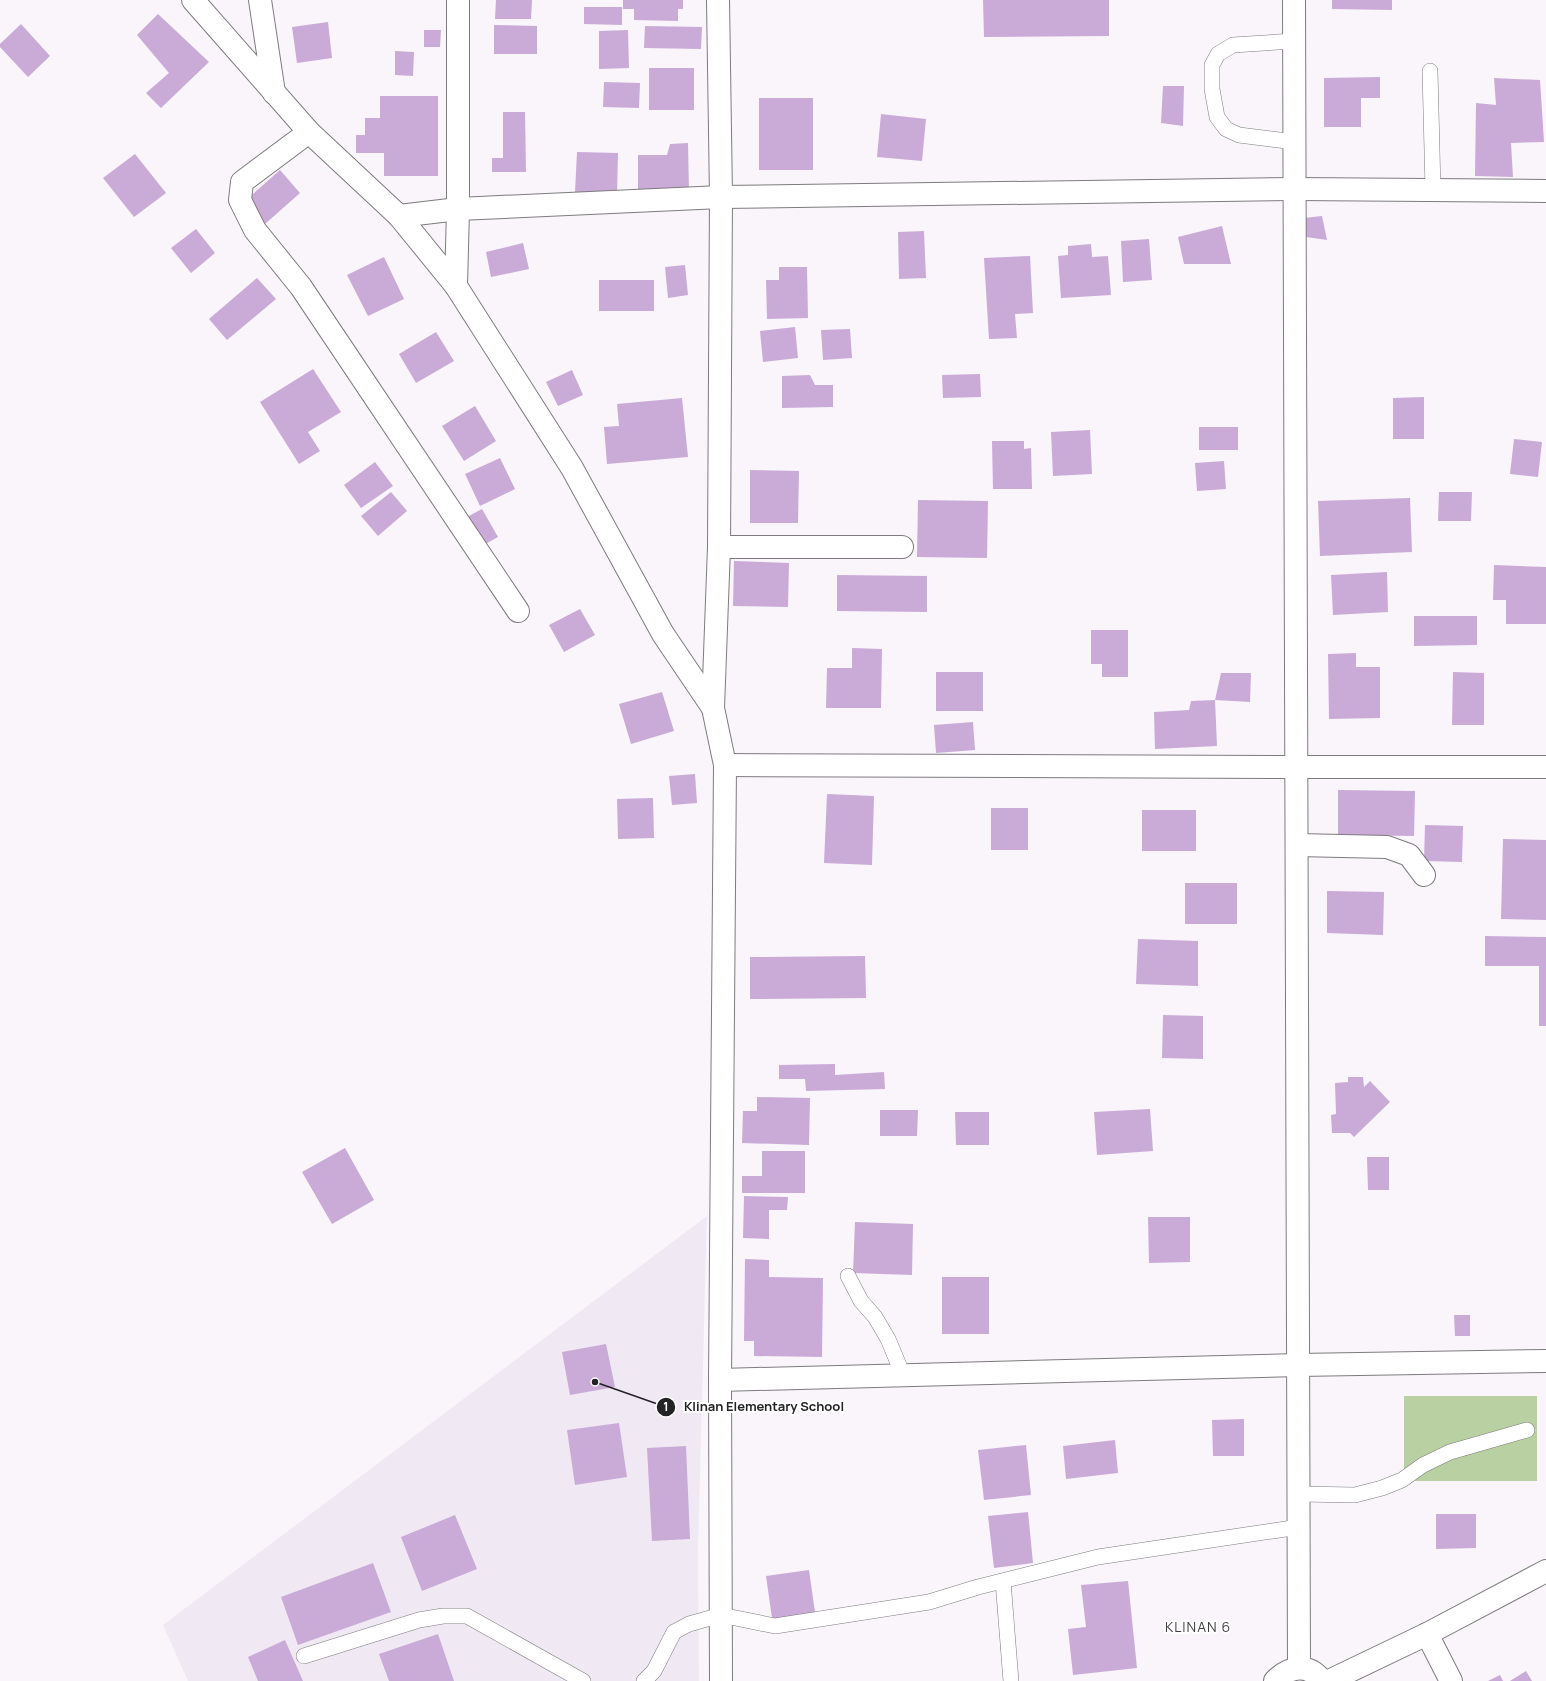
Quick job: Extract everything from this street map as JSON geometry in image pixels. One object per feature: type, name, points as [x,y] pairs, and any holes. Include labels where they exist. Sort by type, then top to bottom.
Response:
[{"type":"street","points":[[193,0],[309,132],[399,216],[456,286],[572,468],[664,634],[713,708]]},
{"type":"street","points":[[260,0],[274,93]]},
{"type":"street","points":[[456,286],[458,209],[458,0]]},
{"type":"street","points":[[718,0],[721,197],[719,547],[713,708],[725,765],[720,1380],[721,1681]]},
{"type":"street","points":[[1294,0],[1296,189],[1299,1668]]},
{"type":"street","points":[[309,132],[242,182],[240,200],[244,211],[255,230],[301,287],[518,611]]},
{"type":"street","points":[[399,216],[458,209],[721,197],[1296,189],[1546,190]]},
{"type":"street","points":[[719,547],[902,547]]},
{"type":"street","points":[[725,765],[1546,768]]},
{"type":"street","points":[[1297,845],[1387,847],[1409,855],[1424,875]]},
{"type":"street","points":[[720,1380],[1298,1364],[1546,1361]]},
{"type":"street","points":[[1329,1681],[1427,1634],[1546,1571]]},
{"type":"street","points":[[1427,1634],[1451,1681]]},
{"type":"street","points":[[1275,1681],[1282,1674],[1299,1668],[1309,1670],[1322,1681]]},
{"type":"lane","points":[[1294,41],[1233,45],[1218,54],[1212,65],[1212,89],[1217,117],[1226,129],[1239,135],[1295,142]]},
{"type":"lane","points":[[1430,71],[1433,190]]},
{"type":"lane","points":[[848,1276],[861,1302],[875,1317],[888,1339],[903,1375]]},
{"type":"lane","points":[[1299,1494],[1355,1495],[1382,1488],[1402,1480],[1423,1465],[1450,1452],[1527,1430]]},
{"type":"lane","points":[[644,1681],[654,1671],[674,1632],[689,1624],[721,1614],[775,1626],[929,1602],[1003,1581],[1098,1557],[1299,1527]]},
{"type":"lane","points":[[1003,1581],[1010,1681]]},
{"type":"lane","points":[[304,1656],[419,1620],[443,1616],[467,1616],[583,1681]]},
{"type":"shaded area","points":[[707,1216],[698,1548],[699,1681],[188,1681],[163,1625]]},
{"type":"green space","points":[[1404,1396],[1537,1396],[1537,1481],[1404,1481]]},
{"type":"building","points":[[496,0],[532,0],[531,19],[495,19]]},
{"type":"building","points":[[623,0],[683,0],[683,9],[678,9],[678,21],[634,20],[634,9],[623,9]]},
{"type":"building","points":[[983,0],[1109,0],[1109,36],[984,37]]},
{"type":"building","points":[[1332,0],[1392,0],[1392,10],[1332,9]]},
{"type":"building","points":[[584,7],[622,7],[622,25],[584,24]]},
{"type":"building","points":[[158,14],[209,62],[161,108],[146,93],[169,73],[137,35]]},
{"type":"building","points":[[328,22],[332,58],[297,63],[292,27]]},
{"type":"building","points":[[21,24],[50,56],[28,77],[0,47],[0,44]]},
{"type":"building","points":[[494,25],[537,26],[537,54],[494,54]]},
{"type":"building","points":[[645,26],[702,27],[701,49],[644,48]]},
{"type":"building","points":[[424,30],[441,30],[440,47],[424,47]]},
{"type":"building","points":[[628,30],[629,68],[599,69],[599,31]]},
{"type":"building","points":[[395,51],[414,52],[413,76],[395,75]]},
{"type":"building","points":[[649,68],[694,68],[694,110],[649,110]]},
{"type":"building","points":[[1380,77],[1380,98],[1361,98],[1361,127],[1324,127],[1324,78]]},
{"type":"building","points":[[1494,78],[1540,80],[1544,142],[1511,143],[1513,177],[1475,176],[1476,103],[1496,105]]},
{"type":"building","points":[[604,82],[640,83],[639,108],[603,107]]},
{"type":"building","points":[[1163,86],[1184,86],[1183,126],[1161,123]]},
{"type":"building","points":[[380,96],[438,96],[438,176],[384,176],[384,153],[356,153],[356,135],[365,135],[365,118],[380,118]]},
{"type":"building","points":[[759,98],[813,98],[813,170],[759,170]]},
{"type":"building","points":[[503,112],[525,112],[526,172],[492,172],[492,158],[503,158]]},
{"type":"building","points":[[881,114],[926,119],[922,161],[877,157]]},
{"type":"building","points":[[688,143],[689,191],[638,192],[638,155],[667,155],[670,144]]},
{"type":"building","points":[[577,152],[618,153],[617,194],[575,192]]},
{"type":"building","points":[[135,154],[166,193],[134,217],[103,178]]},
{"type":"building","points":[[280,170],[300,193],[265,224],[244,202]]},
{"type":"building","points":[[1322,216],[1327,240],[1306,237],[1304,218]]},
{"type":"building","points":[[1222,226],[1231,264],[1184,264],[1178,237]]},
{"type":"building","points":[[196,229],[215,253],[191,273],[171,248]]},
{"type":"building","points":[[924,231],[926,278],[899,279],[898,232]]},
{"type":"building","points":[[1149,239],[1152,280],[1123,282],[1121,241]]},
{"type":"building","points":[[523,243],[529,269],[491,277],[486,252]]},
{"type":"building","points":[[1091,244],[1092,257],[1108,256],[1111,295],[1061,298],[1058,256],[1068,255],[1068,246]]},
{"type":"building","points":[[1030,256],[1033,313],[1015,314],[1017,338],[989,339],[984,258]]},
{"type":"building","points":[[384,257],[404,299],[368,316],[347,275]]},
{"type":"building","points":[[685,265],[688,295],[668,298],[665,267]]},
{"type":"building","points":[[779,267],[807,267],[808,318],[767,319],[766,280],[779,280]]},
{"type":"building","points":[[257,278],[276,299],[227,340],[209,319]]},
{"type":"building","points":[[599,280],[654,280],[654,311],[599,311]]},
{"type":"building","points":[[795,327],[798,358],[763,362],[760,331]]},
{"type":"building","points":[[850,329],[852,358],[823,360],[821,330]]},
{"type":"building","points":[[436,332],[454,361],[416,383],[399,354]]},
{"type":"building","points":[[313,369],[341,412],[308,432],[320,451],[299,464],[260,402]]},
{"type":"building","points":[[572,370],[583,395],[558,406],[546,382]]},
{"type":"building","points":[[980,374],[981,397],[943,398],[942,375]]},
{"type":"building","points":[[810,375],[815,385],[833,385],[833,407],[782,408],[782,376]]},
{"type":"building","points":[[1424,397],[1424,439],[1393,439],[1393,398]]},
{"type":"building","points":[[682,398],[688,457],[607,464],[604,427],[619,426],[617,404]]},
{"type":"building","points":[[475,406],[496,441],[464,461],[442,426]]},
{"type":"building","points":[[1199,427],[1238,427],[1238,450],[1199,450]]},
{"type":"building","points":[[1090,430],[1092,474],[1053,476],[1051,432]]},
{"type":"building","points":[[1514,439],[1542,442],[1538,477],[1510,474]]},
{"type":"building","points":[[992,441],[1024,441],[1024,449],[1031,448],[1032,489],[993,489]]},
{"type":"building","points":[[500,458],[515,489],[480,506],[465,474]]},
{"type":"building","points":[[1224,461],[1226,489],[1197,491],[1195,463]]},
{"type":"building","points":[[375,462],[393,486],[361,508],[344,485]]},
{"type":"building","points":[[750,470],[799,471],[798,523],[750,523]]},
{"type":"building","points":[[391,492],[407,511],[378,536],[361,516]]},
{"type":"building","points":[[1439,492],[1472,492],[1471,521],[1438,521]]},
{"type":"building","points":[[1410,498],[1412,552],[1320,556],[1318,501]]},
{"type":"building","points":[[918,500],[988,501],[987,558],[917,557]]},
{"type":"building","points":[[482,509],[498,537],[480,547],[463,519]]},
{"type":"building","points":[[734,561],[789,563],[788,607],[733,606]]},
{"type":"building","points":[[1494,565],[1546,567],[1546,624],[1506,624],[1506,600],[1493,600]]},
{"type":"building","points":[[1387,572],[1388,612],[1333,615],[1331,575]]},
{"type":"building","points":[[837,575],[927,576],[927,612],[837,611]]},
{"type":"building","points":[[580,609],[595,635],[564,652],[549,625]]},
{"type":"building","points":[[1414,616],[1477,616],[1477,645],[1414,646]]},
{"type":"building","points":[[1091,630],[1128,630],[1128,677],[1102,677],[1102,664],[1091,664]]},
{"type":"building","points":[[852,648],[882,649],[881,708],[826,708],[827,668],[852,668]]},
{"type":"building","points":[[1356,653],[1356,667],[1380,667],[1380,718],[1329,719],[1328,654]]},
{"type":"building","points":[[936,672],[983,672],[983,711],[936,711]]},
{"type":"building","points":[[1453,672],[1484,673],[1484,725],[1452,725]]},
{"type":"building","points":[[1221,673],[1251,673],[1250,702],[1215,700]]},
{"type":"building","points":[[662,692],[674,731],[631,744],[619,704]]},
{"type":"building","points":[[1215,700],[1217,746],[1155,749],[1154,712],[1189,710],[1191,701]]},
{"type":"building","points":[[973,722],[975,750],[936,753],[934,725]]},
{"type":"building","points":[[695,774],[697,803],[672,805],[669,776]]},
{"type":"building","points":[[1338,790],[1415,791],[1414,836],[1338,835]]},
{"type":"building","points":[[827,794],[874,796],[872,865],[824,863]]},
{"type":"building","points":[[653,798],[654,838],[618,839],[617,799]]},
{"type":"building","points":[[991,808],[1028,808],[1028,850],[991,850]]},
{"type":"building","points":[[1142,810],[1196,810],[1196,851],[1142,851]]},
{"type":"building","points":[[1425,825],[1463,826],[1462,862],[1424,861]]},
{"type":"building","points":[[1503,839],[1546,840],[1546,920],[1501,919]]},
{"type":"building","points":[[1185,883],[1237,883],[1237,924],[1185,924]]},
{"type":"building","points":[[1327,891],[1384,892],[1383,935],[1327,933]]},
{"type":"building","points":[[1485,936],[1546,937],[1546,1026],[1539,1026],[1539,966],[1485,966]]},
{"type":"building","points":[[1138,939],[1198,941],[1198,986],[1136,984]]},
{"type":"building","points":[[865,956],[866,998],[750,999],[750,957]]},
{"type":"building","points":[[1163,1015],[1203,1016],[1203,1059],[1162,1058]]},
{"type":"building","points":[[835,1064],[835,1075],[884,1072],[885,1089],[806,1091],[805,1079],[779,1079],[779,1065]]},
{"type":"building","points":[[1348,1077],[1363,1077],[1364,1087],[1370,1081],[1390,1102],[1354,1137],[1350,1133],[1332,1133],[1331,1115],[1336,1114],[1335,1083],[1348,1082]]},
{"type":"building","points":[[757,1097],[810,1098],[809,1145],[742,1143],[743,1111],[757,1111]]},
{"type":"building","points":[[1150,1109],[1153,1151],[1097,1155],[1094,1112]]},
{"type":"building","points":[[880,1110],[918,1110],[917,1136],[880,1136]]},
{"type":"building","points":[[955,1112],[989,1112],[989,1145],[956,1145]]},
{"type":"building","points":[[345,1148],[374,1200],[332,1224],[302,1172]]},
{"type":"building","points":[[762,1151],[805,1151],[805,1193],[742,1193],[742,1176],[762,1176]]},
{"type":"building","points":[[1367,1157],[1389,1157],[1389,1190],[1368,1190]]},
{"type":"building","points":[[744,1196],[788,1197],[787,1210],[769,1210],[769,1239],[743,1238]]},
{"type":"building","points":[[1148,1217],[1190,1217],[1190,1262],[1149,1263]]},
{"type":"building","points":[[855,1222],[913,1224],[912,1275],[853,1273]]},
{"type":"building","points":[[745,1259],[769,1260],[769,1277],[823,1278],[822,1357],[754,1356],[754,1341],[744,1341]]},
{"type":"building","points":[[942,1277],[989,1277],[989,1334],[942,1334]]},
{"type":"building","points":[[1454,1315],[1470,1315],[1470,1336],[1455,1336]]},
{"type":"building","points":[[606,1344],[615,1387],[570,1395],[562,1352]]},
{"type":"building","points":[[1244,1419],[1244,1456],[1213,1456],[1212,1420]]},
{"type":"building","points":[[619,1423],[627,1477],[575,1485],[567,1430]]},
{"type":"building","points":[[1115,1440],[1118,1473],[1066,1479],[1063,1446]]},
{"type":"building","points":[[1026,1445],[1031,1495],[984,1500],[978,1450]]},
{"type":"building","points":[[686,1446],[690,1539],[652,1541],[647,1448]]},
{"type":"building","points":[[1028,1512],[1033,1563],[994,1568],[988,1516]]},
{"type":"building","points":[[1436,1514],[1476,1514],[1476,1548],[1436,1549]]},
{"type":"building","points":[[455,1515],[477,1569],[422,1591],[401,1537]]},
{"type":"building","points":[[373,1563],[391,1612],[298,1645],[281,1597]]},
{"type":"building","points":[[809,1570],[816,1619],[773,1625],[766,1576]]},
{"type":"building","points":[[1128,1581],[1137,1668],[1073,1675],[1068,1629],[1086,1627],[1081,1585]]},
{"type":"building","points":[[438,1634],[454,1681],[389,1681],[379,1654]]},
{"type":"building","points":[[285,1640],[303,1681],[258,1681],[248,1657]]},
{"type":"building","points":[[1526,1671],[1532,1681],[1510,1681]]},
{"type":"building","points":[[1500,1675],[1503,1681],[1488,1681]]},
{"type":"place","name":"Klinan Elementary School","points":[[595,1382]]},
{"type":"district","name":"KLINAN 6","points":[[1198,1627]]}]
